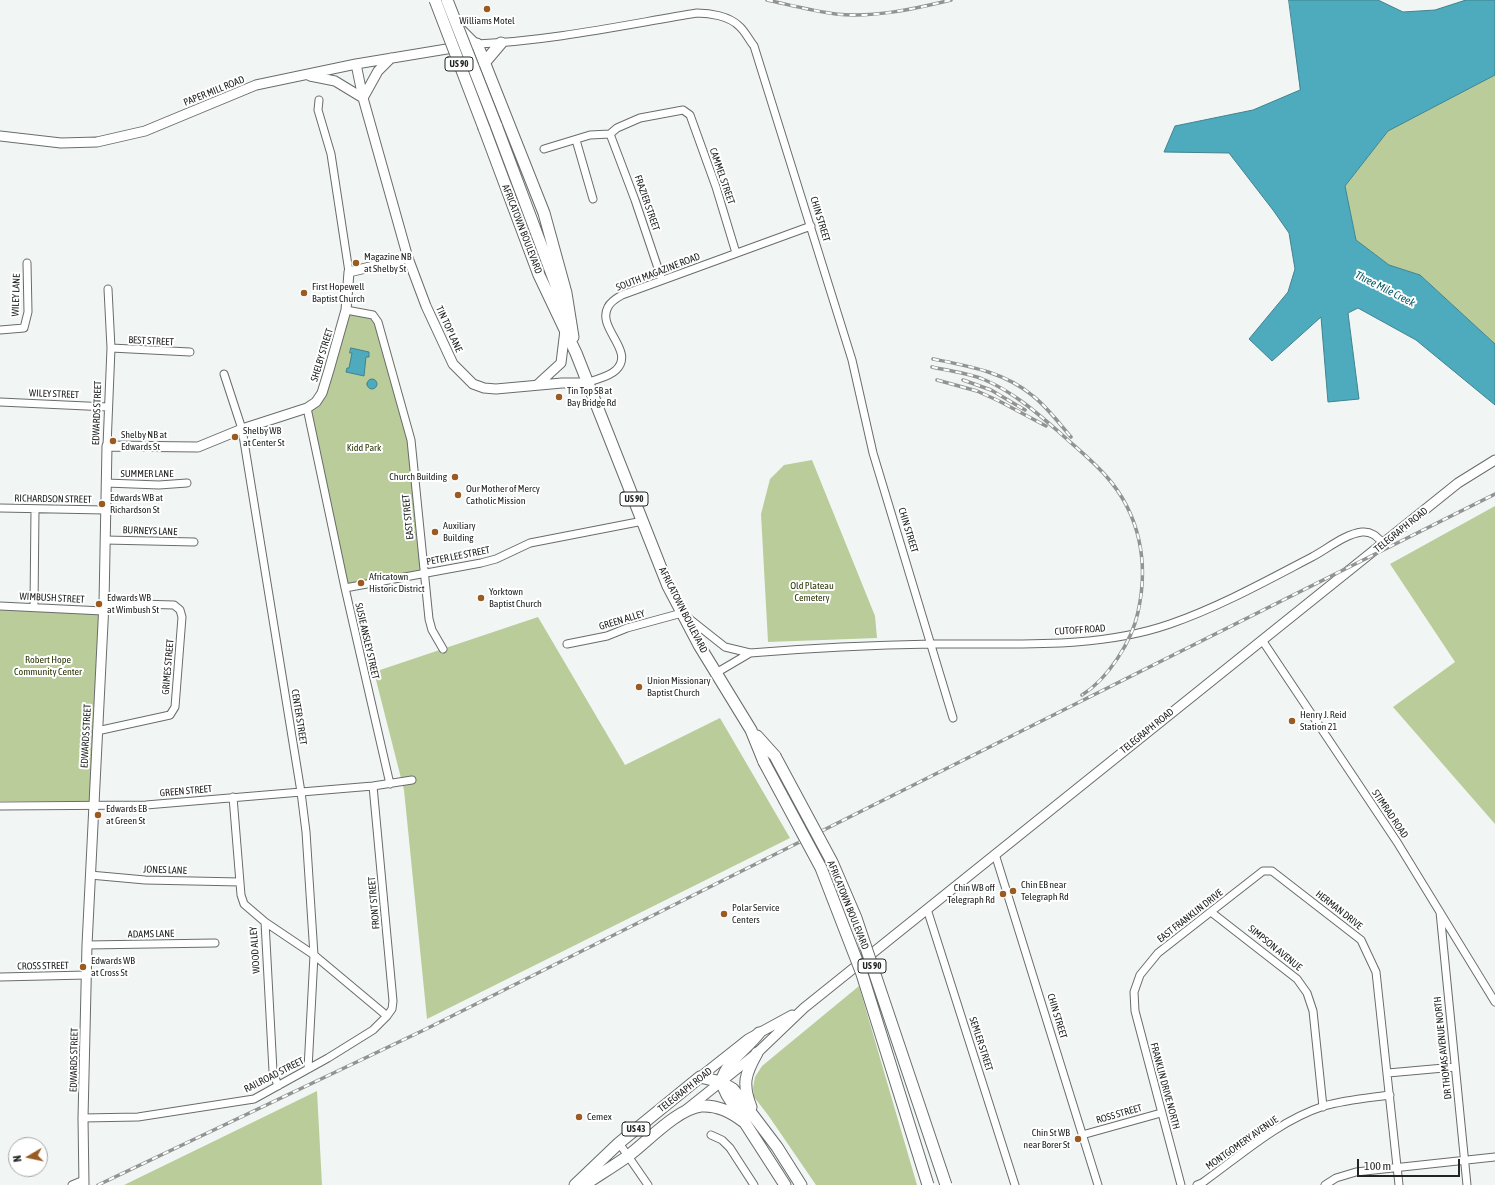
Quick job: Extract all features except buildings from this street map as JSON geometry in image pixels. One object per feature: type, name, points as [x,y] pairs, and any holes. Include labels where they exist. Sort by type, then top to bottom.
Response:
[{"type":"main road","name":"AFRICATOWN BOULEVARD","points":[[435,0],[539,275],[576,353],[668,586],[699,645],[751,730],[764,762],[821,868],[862,974],[928,1185]]},
{"type":"main road","name":"AFRICATOWN BOULEVARD","points":[[447,0],[556,285],[565,328]]},
{"type":"main road","points":[[484,63],[500,43]]},
{"type":"main road","points":[[477,44],[544,213],[566,293],[576,353]]},
{"type":"main road","name":"AFRICATOWN BOULEVARD","points":[[751,730],[775,756],[832,862],[856,918],[946,1185]]},
{"type":"main road","points":[[759,1033],[748,1047],[728,1064],[721,1082],[727,1095],[785,1185]]},
{"type":"main road","points":[[754,1115],[746,1096],[745,1084],[749,1067],[757,1053]]},
{"type":"main road","points":[[700,1077],[721,1082],[733,1089],[754,1115],[802,1185]]},
{"type":"main road","name":"TELEGRAPH ROAD","points":[[575,1185],[619,1143],[700,1077]]},
{"type":"main road","points":[[686,1110],[700,1106],[714,1106],[733,1113],[744,1122]]},
{"type":"main road","name":"TELEGRAPH ROAD","points":[[584,1185],[628,1156],[686,1110]]},
{"type":"street","points":[[442,0],[448,14],[477,44]]},
{"type":"street","name":"CHIN STREET","points":[[438,50],[477,44],[549,39],[697,12],[724,17],[738,25],[754,46],[811,226],[852,360],[873,453],[953,718]]},
{"type":"street","name":"PAPER MILL ROAD","points":[[0,136],[61,143],[96,142],[145,130],[256,85],[356,64],[438,50]]},
{"type":"street","points":[[306,75],[335,81],[362,98],[378,71],[391,58]]},
{"type":"street","name":"TIN TOP LANE","points":[[356,64],[362,98],[408,258],[446,352],[453,364],[473,384],[484,388],[496,389],[588,382]]},
{"type":"street","name":"SHELBY STREET","points":[[107,446],[198,447],[242,429],[307,408],[316,402],[322,393],[346,310],[349,272],[331,154],[318,110],[319,100]]},
{"type":"street","name":"CAMMEL STREET","points":[[610,134],[617,128],[640,118],[683,110],[690,115],[716,187],[736,253]]},
{"type":"street","points":[[544,149],[590,135],[610,134]]},
{"type":"street","name":"FRAZIER STREET","points":[[610,134],[633,193],[662,280]]},
{"type":"street","points":[[576,140],[593,199]]},
{"type":"street","name":"SOUTH MAGAZINE ROAD","points":[[588,382],[617,370],[621,362],[621,350],[607,322],[607,310],[608,306],[622,295],[811,226]]},
{"type":"street","points":[[349,272],[408,258]]},
{"type":"street","name":"WILEY LANE","points":[[0,330],[24,328],[28,312],[27,262]]},
{"type":"street","name":"EDWARDS STREET","points":[[84,1182],[83,1118],[90,875],[104,607],[105,510],[111,348],[108,289]]},
{"type":"street","name":"EAST STREET","points":[[346,310],[373,315],[378,322],[411,440],[423,573],[429,619],[432,630],[443,649]]},
{"type":"street","points":[[537,385],[561,363],[565,328]]},
{"type":"street","name":"BEST STREET","points":[[111,348],[190,352]]},
{"type":"street","name":"CENTER STREET","points":[[224,374],[242,429],[301,792],[314,955],[308,1069]]},
{"type":"street","name":"WILEY STREET","points":[[0,402],[108,407]]},
{"type":"street","name":"SUSIE ANSLEY STREET","points":[[307,408],[345,588],[390,784]]},
{"type":"street","name":"TELEGRAPH ROAD","points":[[686,1110],[757,1053],[804,1008],[995,854],[1384,544],[1458,483],[1495,460]]},
{"type":"street","name":"SUMMER LANE","points":[[106,483],[159,485],[187,483]]},
{"type":"street","name":"RICHARDSON STREET","points":[[0,508],[105,510]]},
{"type":"street","points":[[34,607],[35,509]]},
{"type":"street","name":"PETER LEE STREET","points":[[345,588],[496,559],[530,543],[643,521]]},
{"type":"street","name":"CUTOFF ROAD","points":[[682,613],[725,647],[750,653],[931,644],[1084,641],[1130,635],[1168,625],[1198,614],[1311,558],[1352,535],[1371,532],[1384,544]]},
{"type":"street","name":"BURNEYS LANE","points":[[105,540],[194,542]]},
{"type":"street","name":"WIMBUSH STREET","points":[[0,606],[104,607],[174,605],[180,610],[182,617]]},
{"type":"street","name":"GREEN ALLEY","points":[[567,644],[607,636],[627,628],[682,613]]},
{"type":"street","name":"GRIMES STREET","points":[[98,731],[170,715],[175,707],[182,617]]},
{"type":"street","name":"STIMRAD ROAD","points":[[1262,640],[1397,842],[1495,1002]]},
{"type":"street","name":"CUTOFF ROAD","points":[[716,673],[750,653]]},
{"type":"street","points":[[390,784],[412,780]]},
{"type":"street","name":"GREEN STREET","points":[[0,806],[146,805],[390,784]]},
{"type":"street","name":"FRONT STREET","points":[[373,786],[393,1001],[392,1009],[387,1016]]},
{"type":"street","name":"WOOD ALLEY","points":[[233,797],[240,882],[244,904],[265,922],[273,1071],[278,1086]]},
{"type":"street","name":"CHIN STREET","points":[[995,854],[1098,1185]]},
{"type":"street","name":"EAST FRANKLIN DRIVE","points":[[1134,992],[1140,975],[1158,953],[1263,871],[1272,871]]},
{"type":"street","name":"HERMAN DRIVE","points":[[1272,871],[1361,940],[1370,956],[1376,972],[1390,1095]]},
{"type":"street","name":"JONES LANE","points":[[90,875],[145,880],[240,882]]},
{"type":"street","name":"SEMLER STREET","points":[[927,909],[1016,1185]]},
{"type":"street","name":"DR THOMAS AVENUE NORTH","points":[[1440,910],[1467,1185]]},
{"type":"street","name":"SIMPSON AVENUE","points":[[1211,912],[1297,979],[1307,993],[1313,1010],[1323,1106]]},
{"type":"street","points":[[265,922],[314,955],[387,1016]]},
{"type":"street","name":"ADAMS LANE","points":[[88,945],[215,943]]},
{"type":"street","name":"CROSS STREET","points":[[0,977],[87,975]]},
{"type":"street","name":"FRANKLIN DRIVE NORTH","points":[[1134,992],[1134,1011],[1181,1185]]},
{"type":"street","name":"TELEGRAPH ROAD","points":[[700,1077],[748,1039],[804,1008]]},
{"type":"street","name":"RAILROAD STREET","points":[[83,1118],[138,1117],[254,1099],[373,1030],[387,1016]]},
{"type":"street","points":[[1388,1073],[1455,1067]]},
{"type":"street","points":[[1390,1095],[1400,1185]]},
{"type":"street","name":"MONTGOMERY AVENUE","points":[[1197,1185],[1202,1183],[1276,1129],[1323,1106],[1355,1099],[1390,1095]]},
{"type":"street","name":"ROSS STREET","points":[[1082,1135],[1161,1113]]},
{"type":"street","points":[[711,1136],[722,1140],[730,1148],[754,1185]]},
{"type":"street","points":[[619,1143],[648,1185]]},
{"type":"street","points":[[1325,1185],[1336,1178],[1356,1172],[1495,1157]]},
{"type":"street","points":[[72,1185],[84,1182]]},
{"type":"green space","points":[[1495,75],[1495,344],[1420,275],[1389,265],[1356,240],[1345,186],[1388,131]]},
{"type":"green space","name":"Kidd Park","points":[[346,310],[373,315],[411,440],[423,573],[345,588],[307,408],[316,402]]},
{"type":"green space","name":"Old Plateau Cemetery","points":[[812,460],[875,616],[877,638],[768,642],[761,514],[770,479],[784,465]]},
{"type":"green space","points":[[1495,506],[1495,824],[1393,707],[1455,662],[1390,564]]},
{"type":"green space","name":"Robert Hope Community Center","points":[[0,610],[99,614],[90,801],[0,801]]},
{"type":"green space","points":[[538,617],[625,765],[720,718],[790,838],[427,1019],[404,790],[374,672]]},
{"type":"green space","points":[[859,986],[917,1185],[816,1185],[754,1097],[753,1088],[755,1077],[762,1066]]},
{"type":"green space","points":[[317,1091],[322,1185],[124,1185]]},
{"type":"water","name":"Three Mile Creek","points":[[1289,0],[1378,0],[1403,12],[1435,10],[1466,0],[1495,0],[1495,75],[1388,131],[1345,186],[1356,240],[1389,265],[1420,275],[1495,344],[1495,405],[1416,340],[1358,308],[1348,313],[1359,399],[1328,402],[1321,317],[1272,361],[1249,339],[1288,292],[1295,269],[1289,233],[1229,153],[1164,152],[1175,126],[1253,110],[1300,90]]},
{"type":"water","points":[[351,348],[369,352],[369,357],[366,357],[364,376],[346,372],[347,368],[349,368],[352,353],[350,353]]},
{"type":"water","points":[[370,379],[374,379],[377,384],[374,389],[370,389],[367,386],[367,382]]},
{"type":"railway","points":[[767,0],[819,11],[850,15],[894,12],[951,0]]},
{"type":"railway","points":[[933,359],[973,367],[1010,381],[1038,400],[1053,415],[1071,437]]},
{"type":"railway","points":[[932,367],[966,374],[985,380],[1005,390],[1024,403],[1095,464],[1118,491],[1127,506],[1134,523],[1142,557],[1141,594],[1138,612],[1130,635],[1118,658],[1101,679],[1082,695]]},
{"type":"railway","points":[[937,380],[977,391],[1046,426]]},
{"type":"railway","points":[[963,380],[991,390],[1025,410]]},
{"type":"railway","points":[[98,1185],[424,1030],[1495,494]]},
{"type":"place","name":"Williams Motel","points":[[487,9]]},
{"type":"place","name":"Magazine NB at Shelby St","points":[[356,263]]},
{"type":"place","name":"First Hopewell Baptist Church","points":[[304,293]]},
{"type":"place","name":"Tin Top SB at Bay Bridge Rd","points":[[559,397]]},
{"type":"place","name":"Shelby WB at Center St","points":[[235,437]]},
{"type":"place","name":"Shelby NB at Edwards St","points":[[113,441]]},
{"type":"place","name":"Church Building","points":[[455,477]]},
{"type":"place","name":"Our Mother of Mercy Catholic Mission","points":[[458,495]]},
{"type":"place","name":"Edwards WB at Richardson St","points":[[102,504]]},
{"type":"place","name":"Auxiliary Building","points":[[435,532]]},
{"type":"place","name":"Africatown Historic District","points":[[361,583]]},
{"type":"place","name":"Yorktown Baptist Church","points":[[481,598]]},
{"type":"place","name":"Edwards WB at Wimbush St","points":[[99,604]]},
{"type":"place","name":"Union Missionary Baptist Church","points":[[639,687]]},
{"type":"place","name":"Henry J. Reid Station 21","points":[[1292,721]]},
{"type":"place","name":"Edwards EB at Green St","points":[[98,815]]},
{"type":"place","name":"Chin EB near Telegraph Rd","points":[[1013,891]]},
{"type":"place","name":"Chin WB off Telegraph Rd","points":[[1003,894]]},
{"type":"place","name":"Polar Service Centers","points":[[724,914]]},
{"type":"place","name":"Edwards WB at Cross St","points":[[83,967]]},
{"type":"place","name":"Cemex","points":[[579,1117]]},
{"type":"place","name":"Chin St WB near Borer St","points":[[1078,1139]]}]
